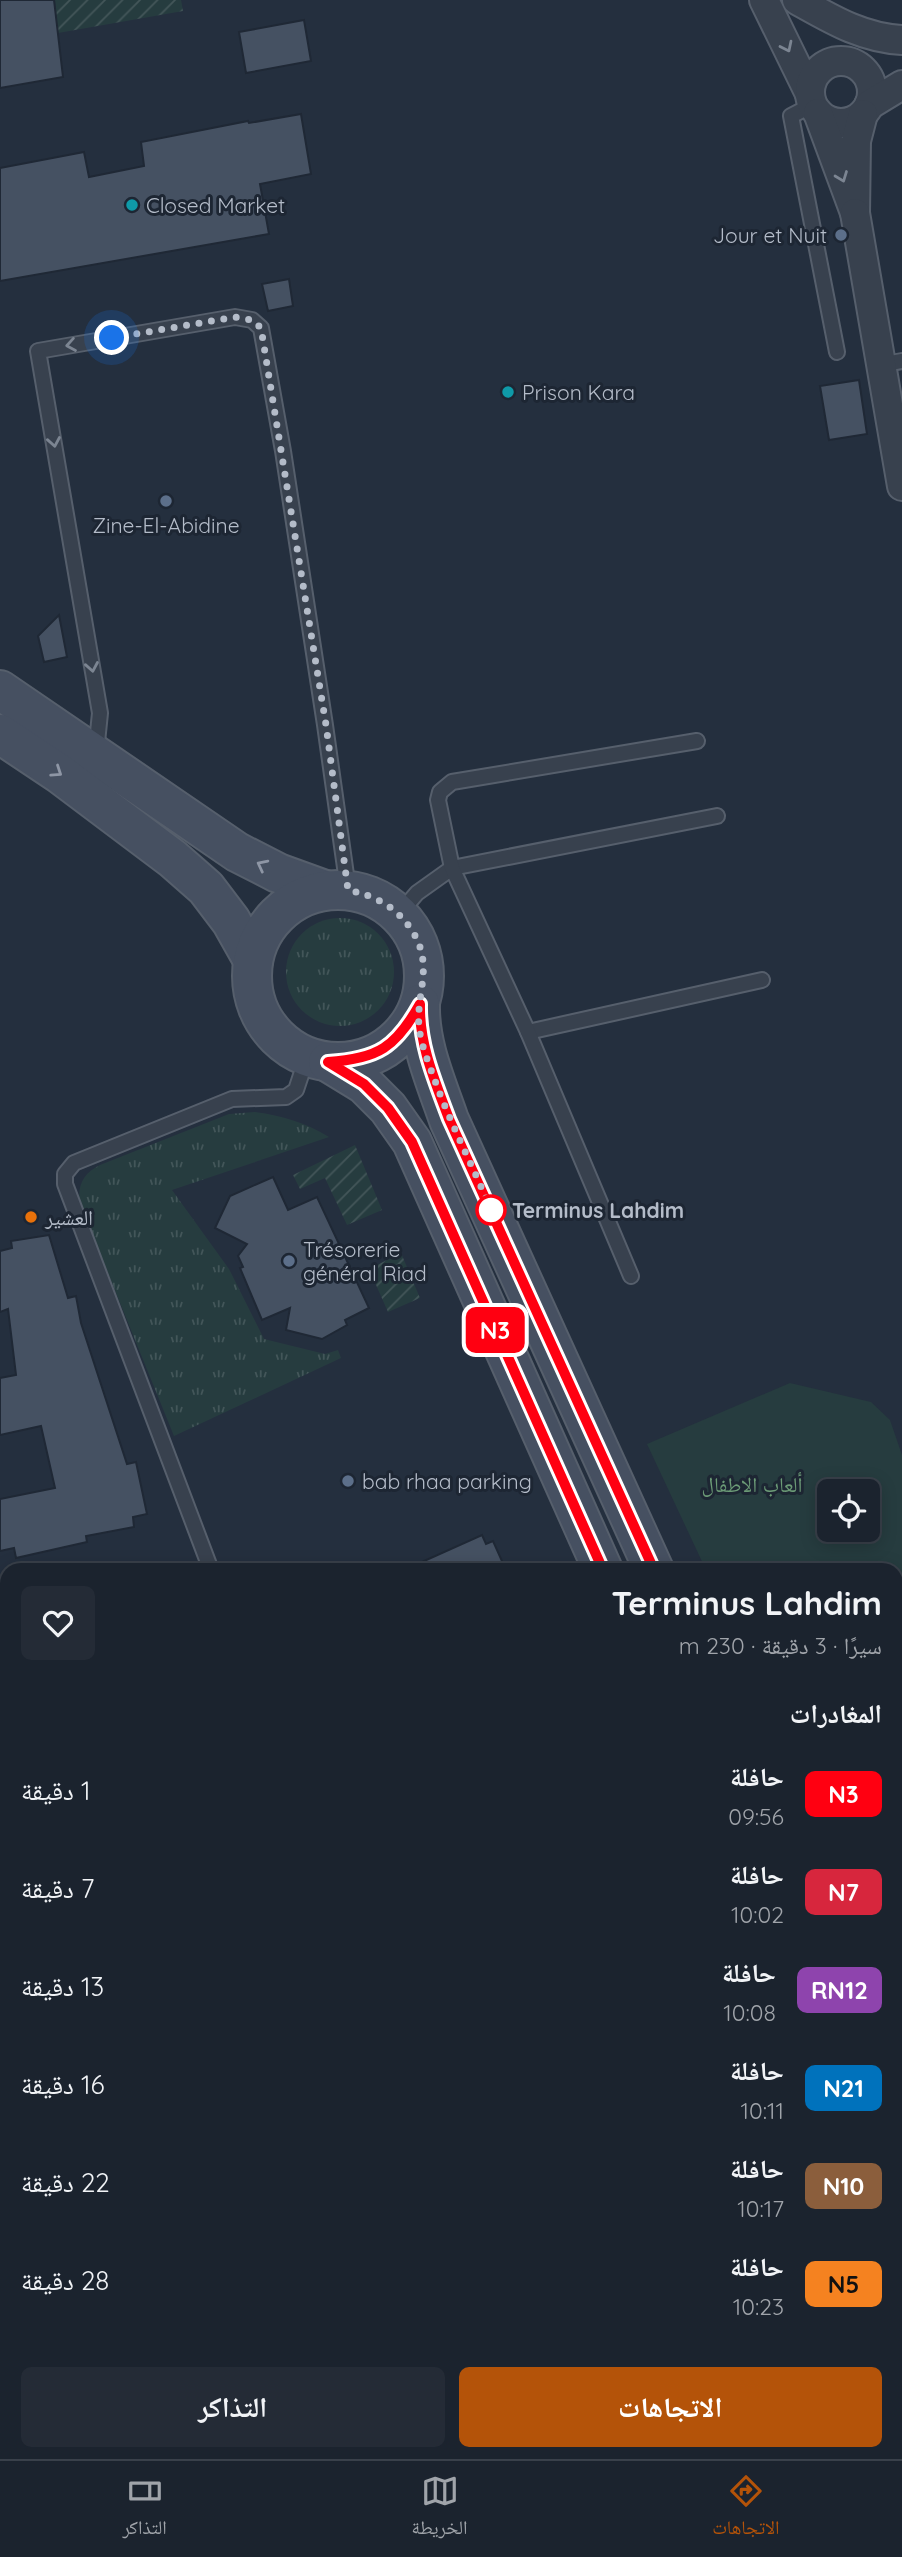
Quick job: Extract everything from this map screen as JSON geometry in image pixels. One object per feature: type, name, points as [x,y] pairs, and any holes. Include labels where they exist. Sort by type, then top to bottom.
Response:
[{"type":"main road","points":[[0,690],[237,852],[278,873],[337,890],[366,893],[388,904],[400,915],[414,934],[423,957],[425,980],[419,1027],[427,1059],[449,1119],[651,1563]]},
{"type":"main road","points":[[0,734],[137,830],[206,888],[231,921],[253,960]]},
{"type":"main road","points":[[337,890],[300,898],[278,914],[262,935],[253,960],[251,980],[254,1000],[267,1026],[288,1047],[318,1059],[364,1084],[388,1108],[412,1142],[600,1563]]},
{"type":"main road","points":[[318,1059],[357,1060],[384,1049],[406,1030],[420,1004]]},
{"type":"street","points":[[764,0],[813,104],[855,213],[891,363],[902,486]]},
{"type":"street","points":[[790,0],[868,77],[872,86],[856,141],[855,213]]},
{"type":"street","points":[[797,0],[843,25],[884,39],[902,40]]},
{"type":"street","points":[[813,104],[814,76],[821,68],[829,63],[851,63],[902,47]]},
{"type":"street","points":[[813,104],[835,123],[846,123],[902,85]]},
{"type":"lane","points":[[813,104],[791,116],[837,352]]},
{"type":"lane","points":[[95,754],[100,713],[38,351],[235,317],[252,320],[261,328],[270,378],[341,832],[337,890]]},
{"type":"lane","points":[[631,1276],[528,1032],[452,868],[438,800],[440,792],[452,782],[697,741]]},
{"type":"lane","points":[[400,915],[430,881],[452,868],[717,816]]},
{"type":"lane","points":[[528,1032],[762,981]]},
{"type":"lane","points":[[208,1563],[65,1184],[65,1174],[74,1163],[232,1099],[286,1097],[296,1090],[318,1059]]},
{"type":"green space","points":[[55,0],[181,0],[183,11],[58,33]]},
{"type":"green space","points":[[340,918],[361,922],[378,934],[390,951],[394,972],[390,993],[378,1010],[361,1022],[340,1026],[319,1022],[302,1010],[290,993],[286,972],[290,951],[302,934],[319,922]]},
{"type":"green space","points":[[255,1112],[293,1120],[329,1137],[172,1190],[229,1269],[264,1339],[325,1354],[338,1350],[341,1358],[174,1436],[80,1204],[79,1191],[85,1176],[100,1165],[229,1114]]},
{"type":"green space","points":[[355,1145],[382,1210],[347,1225],[325,1178],[300,1189],[293,1175]]},
{"type":"green space","points":[[401,1253],[420,1298],[388,1312],[369,1269]]},
{"type":"green space","name":"ألعاب الاطفال","points":[[790,1383],[871,1402],[890,1420],[902,1455],[902,1563],[703,1563],[647,1444]]},
{"type":"building","points":[[0,0],[54,0],[63,77],[0,88]]},
{"type":"building","points":[[304,20],[311,61],[246,73],[239,32]]},
{"type":"building","name":"Closed Market","points":[[301,114],[311,174],[260,184],[269,234],[0,281],[0,168],[84,152],[89,177],[144,166],[141,142],[248,121],[249,123]]},
{"type":"building","points":[[289,279],[293,306],[268,311],[262,284]]},
{"type":"building","points":[[859,380],[867,434],[829,440],[820,386]]},
{"type":"building","points":[[59,615],[67,657],[44,662],[38,636]]},
{"type":"building","name":"Trésorerie général Riad","points":[[273,1177],[288,1210],[317,1197],[369,1308],[345,1320],[347,1325],[322,1339],[286,1330],[290,1308],[262,1320],[240,1268],[243,1267],[238,1256],[247,1244],[215,1228],[230,1196]]},
{"type":"building","points":[[49,1235],[68,1298],[76,1296],[81,1323],[127,1464],[136,1462],[147,1514],[133,1517],[134,1527],[86,1536],[87,1542],[16,1558],[14,1548],[0,1551],[0,1499],[55,1488],[41,1426],[0,1435],[0,1378],[16,1375],[8,1309],[0,1312],[0,1251],[12,1248],[11,1241]]},
{"type":"building","points":[[482,1535],[486,1544],[493,1541],[503,1563],[420,1563]]},
{"type":"bus line","name":"N3","points":[[600,1563],[412,1142],[388,1108],[364,1084],[328,1062],[357,1060],[384,1049],[406,1030],[420,1004],[419,1027],[427,1059],[449,1119],[651,1563]]},
{"type":"place","name":"Closed Market","points":[[132,205]]},
{"type":"place","name":"Jour et Nuit","points":[[841,235]]},
{"type":"place","name":"Prison Kara","points":[[508,392]]},
{"type":"place","name":"Zine-El-Abidine","points":[[166,501]]},
{"type":"place","name":"Terminus Lahdim","points":[[491,1210]]},
{"type":"place","name":"العشير","points":[[31,1217]]},
{"type":"place","name":"Trésorerie général Riad","points":[[289,1261]]},
{"type":"place","name":"bab rhaa parking","points":[[348,1481]]},
{"type":"route","points":[[112,338],[235,317],[252,320],[261,328],[326,725],[348,890],[366,893],[388,904],[414,934],[423,957],[425,980],[419,1027],[427,1059],[449,1119],[491,1210]]}]
